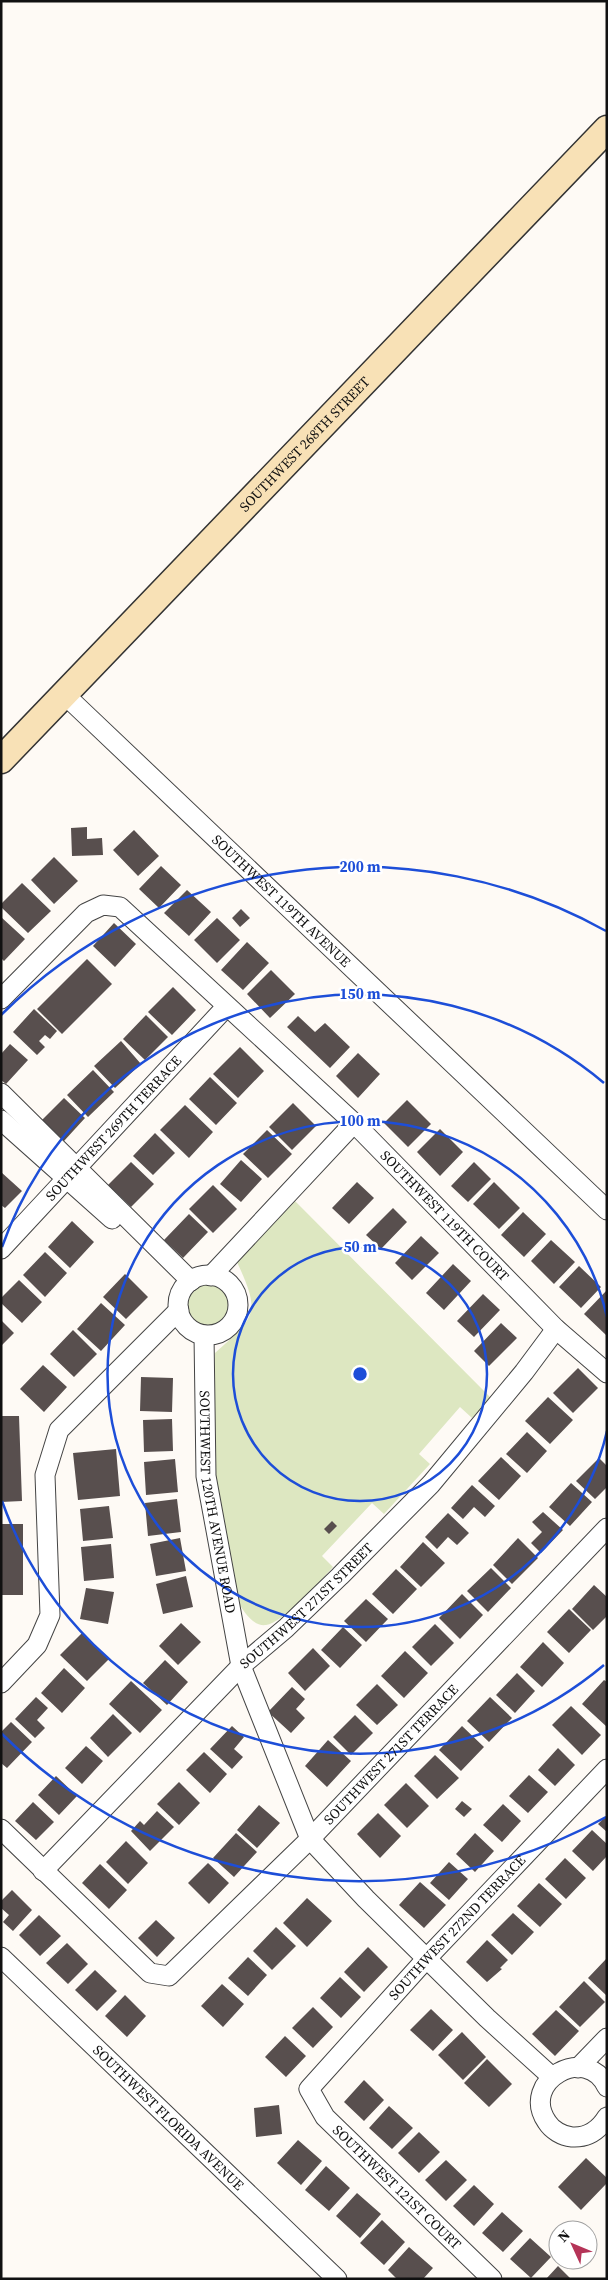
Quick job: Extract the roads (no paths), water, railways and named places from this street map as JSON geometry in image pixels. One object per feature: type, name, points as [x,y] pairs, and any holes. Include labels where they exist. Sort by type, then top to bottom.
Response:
[{"type":"main road","name":"SOUTHWEST 268TH STREET","points":[[1,760],[607,129]]},
{"type":"street","name":"SOUTHWEST 119TH AVENUE","points":[[64,694],[607,1210]]},
{"type":"street","name":"SOUTHWEST 119TH COURT","points":[[1,999],[86,914],[103,905],[120,907],[354,1124],[556,1329],[607,1373]]},
{"type":"street","name":"SOUTHWEST 269TH TERRACE","points":[[1,1249],[226,1007]]},
{"type":"street","points":[[1,1093],[71,1174]]},
{"type":"street","points":[[1,1120],[71,1174],[188,1284]]},
{"type":"street","points":[[211,1276],[354,1124]]},
{"type":"street","points":[[204,1276],[211,1276],[220,1278],[234,1290],[238,1309],[235,1318],[222,1331],[213,1335],[204,1334],[188,1327],[179,1310],[180,1294],[188,1284],[204,1276]]},
{"type":"street","points":[[1,1683],[37,1645],[50,1615],[45,1475],[59,1430],[179,1310]]},
{"type":"street","name":"SOUTHWEST 271ST STREET","points":[[43,1870],[241,1666],[286,1628],[334,1583],[431,1484],[524,1372],[556,1329]]},
{"type":"street","name":"SOUTHWEST 120TH AVENUE ROAD","points":[[204,1334],[206,1476],[241,1666]]},
{"type":"street","name":"SOUTHWEST 271ST TERRACE","points":[[43,1870],[150,1973],[168,1976],[310,1839],[607,1528]]},
{"type":"street","points":[[241,1666],[310,1839],[366,1899],[487,2018],[552,2077]]},
{"type":"street","name":"SOUTHWEST 272ND TERRACE","points":[[309,2089],[427,1958],[607,1768]]},
{"type":"street","points":[[1,1829],[43,1870]]},
{"type":"street","name":"SOUTHWEST FLORIDA AVENUE","points":[[1,1957],[337,2279]]},
{"type":"street","points":[[578,2068],[607,2038]]},
{"type":"street","points":[[604,2126],[582,2137],[570,2137],[559,2134],[550,2127],[540,2106],[541,2094],[546,2084],[552,2077],[564,2069],[586,2069],[596,2074],[607,2087]]},
{"type":"street","name":"SOUTHWEST 121ST COURT","points":[[309,2089],[325,2117],[492,2279]]}]
